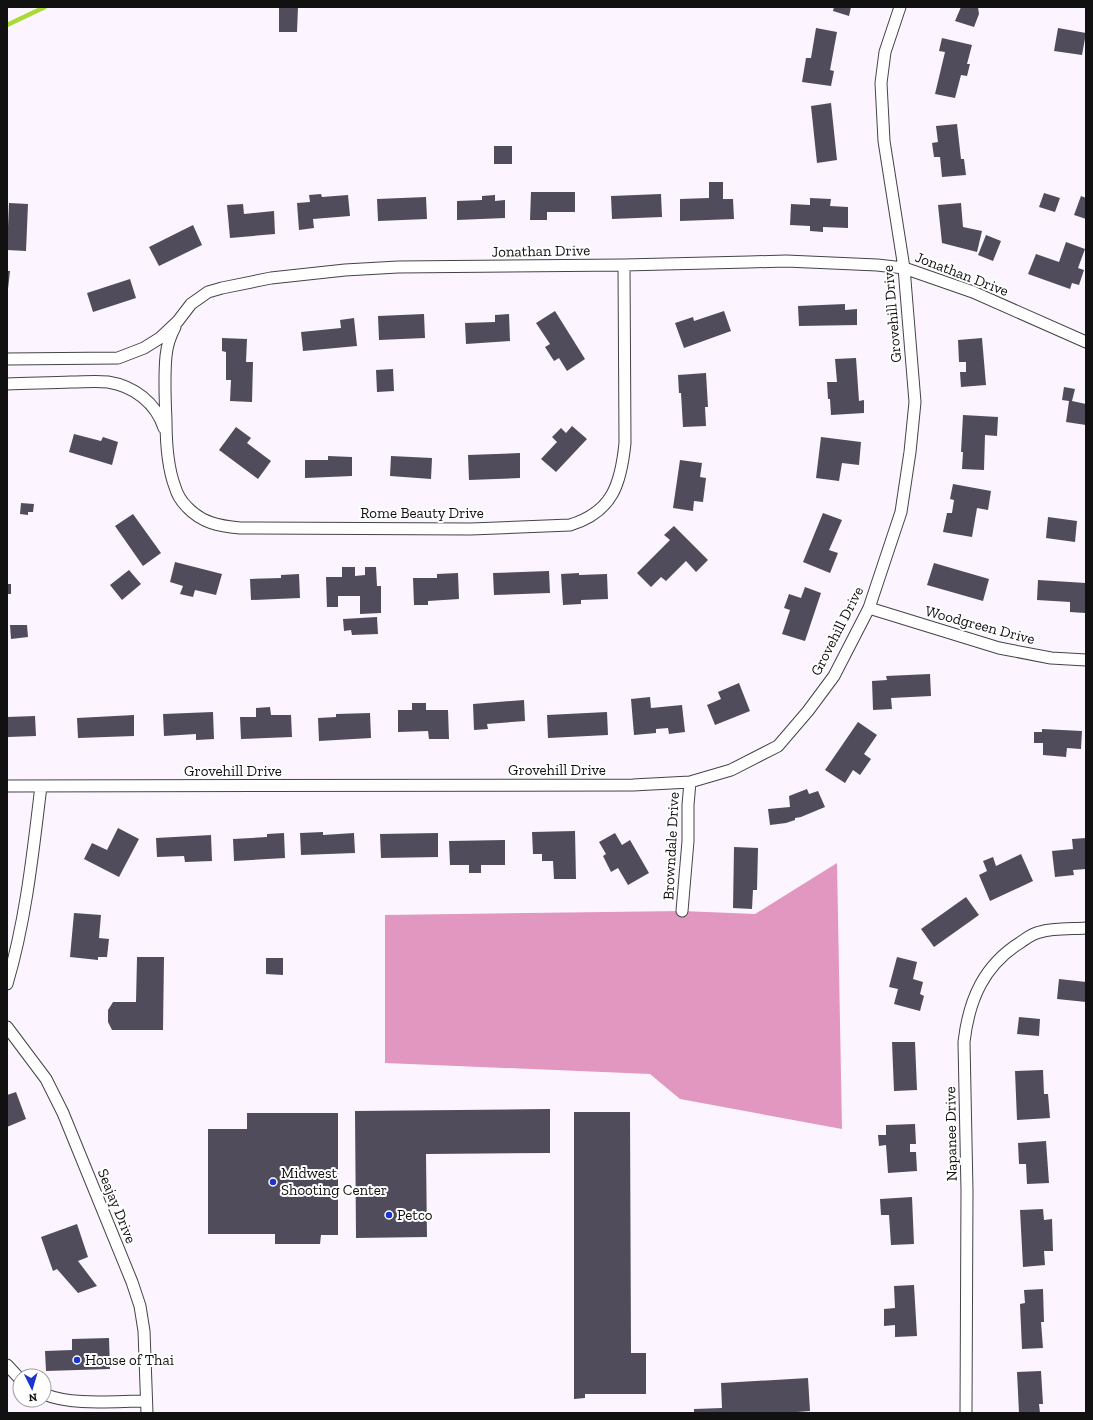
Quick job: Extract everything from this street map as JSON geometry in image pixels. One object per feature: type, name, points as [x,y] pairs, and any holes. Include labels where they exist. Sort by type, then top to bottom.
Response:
[{"type":"street","name":"Grovehill Drive","points":[[7,786],[624,785],[690,782],[731,770],[778,746],[808,711],[834,676],[869,608],[901,512],[910,452],[915,402],[904,268],[884,141],[882,83],[885,52],[900,7]]},
{"type":"street","name":"Jonathan Drive","points":[[7,359],[118,358],[134,352],[166,333],[178,321],[191,304],[208,292],[271,278],[345,270],[398,267],[624,265],[786,261],[877,265],[904,268],[973,292],[1086,342]]},
{"type":"street","name":"Rome Beauty Drive","points":[[178,321],[170,337],[166,356],[166,435],[172,477],[179,497],[196,516],[220,526],[248,528],[472,529],[560,526],[579,522],[596,514],[609,500],[617,487],[623,464],[626,443],[624,265]]},
{"type":"street","points":[[7,384],[106,382],[123,386],[140,395],[154,408],[162,421],[166,435]]},
{"type":"street","name":"Woodgreen Drive","points":[[869,608],[999,648],[1051,658],[1086,660]]},
{"type":"street","name":"Browndale Drive","points":[[682,911],[688,841],[688,805],[690,782]]},
{"type":"street","points":[[7,984],[16,948],[30,874],[41,786]]},
{"type":"street","name":"Napanee Drive","points":[[966,1413],[964,1042],[966,1023],[972,1003],[984,979],[997,962],[1011,948],[1040,932],[1086,928]]},
{"type":"street","name":"Seajay Drive","points":[[7,1027],[46,1079],[63,1113],[132,1282],[140,1306],[144,1331],[147,1413]]},
{"type":"street","points":[[52,1396],[75,1402],[146,1401]]},
{"type":"shaded area","points":[[837,863],[842,1129],[680,1099],[650,1074],[385,1063],[385,915],[682,911],[755,914]]},
{"type":"building","points":[[279,7],[298,7],[297,32],[279,32]]},
{"type":"building","points":[[834,7],[851,7],[849,16],[833,11]]},
{"type":"building","points":[[961,7],[978,7],[979,14],[974,27],[955,21]]},
{"type":"building","points":[[816,28],[837,32],[830,70],[834,71],[831,86],[802,82],[806,58],[811,58]]},
{"type":"building","points":[[1058,28],[1086,33],[1082,55],[1054,51]]},
{"type":"building","points":[[942,38],[972,45],[967,64],[970,64],[967,76],[961,75],[955,98],[935,94],[945,52],[939,51]]},
{"type":"building","points":[[831,103],[837,160],[817,163],[811,106]]},
{"type":"building","points":[[957,124],[961,159],[964,159],[966,175],[942,177],[940,157],[934,157],[932,143],[938,142],[936,126]]},
{"type":"building","points":[[494,146],[512,146],[512,164],[494,164]]},
{"type":"building","points":[[709,182],[723,182],[723,199],[733,199],[734,219],[680,221],[680,199],[709,198]]},
{"type":"building","points":[[531,192],[575,192],[575,212],[547,212],[547,220],[530,220]]},
{"type":"building","points":[[1044,193],[1060,198],[1055,212],[1039,207]]},
{"type":"building","points":[[321,194],[322,197],[348,195],[350,216],[313,219],[314,228],[299,230],[297,203],[310,202],[309,195]]},
{"type":"building","points":[[661,194],[662,217],[612,219],[611,196]]},
{"type":"building","points":[[495,195],[495,201],[505,200],[505,218],[457,220],[457,201],[482,200],[482,196]]},
{"type":"building","points":[[1081,196],[1086,198],[1086,219],[1074,215]]},
{"type":"building","points":[[426,197],[427,219],[378,221],[377,199]]},
{"type":"building","points":[[810,198],[831,199],[830,206],[848,207],[848,228],[823,227],[823,232],[810,231],[810,226],[790,225],[791,204],[810,205]]},
{"type":"building","points":[[9,203],[28,204],[26,251],[7,250]]},
{"type":"building","points":[[961,203],[963,227],[982,231],[977,252],[942,243],[938,205]]},
{"type":"building","points":[[243,204],[244,214],[274,211],[275,234],[230,238],[227,205]]},
{"type":"building","points":[[193,225],[202,245],[159,266],[149,247]]},
{"type":"building","points":[[986,235],[1001,241],[993,261],[978,255]]},
{"type":"building","points":[[1066,242],[1085,249],[1078,268],[1084,270],[1079,285],[1072,283],[1070,289],[1028,274],[1036,254],[1059,262]]},
{"type":"building","points":[[7,271],[10,271],[8,289],[7,289]]},
{"type":"building","points":[[130,279],[136,298],[93,312],[87,293]]},
{"type":"building","points":[[845,304],[845,310],[857,309],[857,325],[799,326],[798,306]]},
{"type":"building","points":[[555,311],[585,359],[567,371],[559,358],[554,361],[545,347],[550,344],[536,323]]},
{"type":"building","points":[[724,311],[731,331],[684,348],[675,323],[693,317],[694,321]]},
{"type":"building","points":[[424,314],[425,338],[379,340],[378,316]]},
{"type":"building","points":[[509,314],[510,341],[466,344],[465,323],[495,322],[495,315]]},
{"type":"building","points":[[354,318],[357,346],[303,351],[301,332],[341,328],[340,320]]},
{"type":"building","points":[[222,338],[247,339],[246,362],[253,362],[252,402],[230,401],[231,380],[226,380],[226,352],[222,351]]},
{"type":"building","points":[[982,338],[986,385],[961,387],[960,372],[966,372],[966,362],[959,362],[958,340]]},
{"type":"building","points":[[856,358],[859,401],[864,400],[864,413],[831,415],[827,382],[837,382],[835,359]]},
{"type":"building","points":[[393,369],[394,391],[377,392],[376,370]]},
{"type":"building","points":[[706,373],[708,407],[705,407],[706,426],[683,427],[681,393],[679,393],[678,375]]},
{"type":"building","points":[[1064,387],[1075,389],[1072,401],[1086,404],[1086,425],[1066,422],[1069,401],[1062,400]]},
{"type":"building","points":[[963,415],[998,417],[997,436],[985,435],[984,470],[962,469],[963,452],[961,452]]},
{"type":"building","points":[[572,426],[587,439],[556,472],[541,459],[557,442],[552,437],[561,428],[566,433]]},
{"type":"building","points":[[236,427],[251,438],[247,443],[271,461],[258,479],[219,450]]},
{"type":"building","points":[[74,434],[101,441],[103,437],[118,442],[112,465],[69,452]]},
{"type":"building","points":[[821,437],[861,442],[859,465],[842,463],[839,481],[816,478]]},
{"type":"building","points":[[520,453],[520,478],[469,480],[468,455]]},
{"type":"building","points":[[328,456],[352,457],[352,476],[305,478],[305,460],[328,460]]},
{"type":"building","points":[[391,456],[432,458],[431,479],[390,476]]},
{"type":"building","points":[[680,460],[702,463],[700,477],[706,478],[703,502],[694,501],[693,511],[673,508]]},
{"type":"building","points":[[953,484],[991,491],[988,510],[977,508],[972,537],[943,532],[947,513],[952,513],[954,500],[950,499]]},
{"type":"building","points":[[21,503],[34,504],[33,512],[28,512],[28,515],[20,514]]},
{"type":"building","points":[[823,513],[842,520],[829,550],[838,553],[830,573],[803,562]]},
{"type":"building","points":[[133,514],[161,553],[143,566],[115,526]]},
{"type":"building","points":[[1048,517],[1077,521],[1075,542],[1046,538]]},
{"type":"building","points":[[674,526],[708,560],[696,572],[686,561],[666,581],[661,577],[651,587],[637,573],[670,540],[664,535]]},
{"type":"building","points":[[175,562],[222,574],[216,595],[195,590],[193,597],[180,594],[183,586],[170,582]]},
{"type":"building","points":[[934,563],[989,579],[983,601],[927,585]]},
{"type":"building","points":[[342,567],[355,567],[355,576],[365,575],[365,567],[376,567],[377,586],[381,586],[381,613],[360,614],[360,596],[338,596],[338,607],[327,607],[326,577],[342,577]]},
{"type":"building","points":[[129,570],[141,584],[122,600],[110,585]]},
{"type":"building","points":[[549,571],[550,593],[494,595],[493,573]]},
{"type":"building","points":[[458,573],[459,599],[428,601],[428,605],[414,605],[413,578],[437,578],[437,574]]},
{"type":"building","points":[[579,573],[579,575],[607,574],[608,599],[581,600],[581,604],[563,605],[561,574]]},
{"type":"building","points":[[299,574],[300,598],[251,600],[250,579],[281,578],[281,575]]},
{"type":"building","points":[[1038,580],[1086,583],[1085,613],[1070,612],[1070,602],[1037,600]]},
{"type":"building","points":[[7,584],[11,584],[11,594],[7,594]]},
{"type":"building","points":[[805,587],[821,593],[805,641],[782,634],[790,610],[784,608],[789,594],[801,598]]},
{"type":"building","points":[[377,617],[378,634],[352,635],[351,630],[344,631],[343,619]]},
{"type":"building","points":[[10,625],[27,625],[28,637],[11,639]]},
{"type":"building","points":[[930,674],[931,696],[891,698],[892,709],[873,710],[872,681],[887,680],[886,676]]},
{"type":"building","points":[[739,683],[750,711],[715,725],[707,705],[721,699],[718,692]]},
{"type":"building","points":[[650,697],[651,708],[682,705],[685,732],[669,734],[668,728],[656,729],[656,733],[634,735],[631,699]]},
{"type":"building","points":[[524,700],[525,721],[487,724],[488,729],[474,730],[473,704]]},
{"type":"building","points":[[412,703],[426,703],[426,710],[448,710],[449,739],[429,739],[428,731],[398,732],[398,710],[412,710]]},
{"type":"building","points":[[270,707],[271,715],[291,715],[292,737],[241,739],[240,717],[256,717],[256,708]]},
{"type":"building","points":[[213,712],[214,739],[196,740],[196,734],[164,736],[163,714]]},
{"type":"building","points":[[607,712],[608,735],[548,738],[547,715]]},
{"type":"building","points":[[370,713],[371,738],[319,741],[318,718],[336,717],[336,714]]},
{"type":"building","points":[[134,715],[134,736],[78,738],[77,718]]},
{"type":"building","points":[[35,716],[36,736],[8,737],[7,717]]},
{"type":"building","points":[[858,722],[877,735],[864,754],[871,759],[860,775],[853,770],[845,783],[825,770]]},
{"type":"building","points":[[1042,729],[1082,731],[1081,749],[1067,748],[1066,757],[1043,755],[1043,743],[1034,743],[1034,732],[1042,732]]},
{"type":"building","points":[[807,789],[809,794],[818,791],[825,807],[795,818],[795,820],[786,823],[770,825],[768,809],[790,807],[789,796]]},
{"type":"building","points":[[118,828],[139,839],[119,877],[84,859],[92,843],[107,850]]},
{"type":"building","points":[[575,831],[576,879],[554,879],[553,861],[542,861],[542,854],[533,854],[532,832]]},
{"type":"building","points":[[323,832],[323,835],[354,833],[355,853],[301,855],[300,833]]},
{"type":"building","points":[[284,833],[285,858],[234,861],[233,839],[267,837],[267,834]]},
{"type":"building","points":[[438,833],[438,857],[381,858],[380,834]]},
{"type":"building","points":[[615,833],[622,845],[630,840],[649,873],[628,885],[618,868],[611,872],[603,856],[606,854],[599,842]]},
{"type":"building","points":[[211,835],[212,861],[185,862],[184,856],[157,857],[156,838]]},
{"type":"building","points":[[1086,838],[1086,869],[1073,870],[1074,875],[1055,877],[1052,851],[1073,849],[1072,839]]},
{"type":"building","points":[[505,840],[505,865],[481,865],[481,873],[469,873],[469,865],[450,865],[449,841]]},
{"type":"building","points":[[734,847],[758,848],[757,890],[753,890],[752,909],[733,908]]},
{"type":"building","points":[[1021,854],[1033,881],[990,901],[979,875],[987,871],[983,861],[993,857],[996,866]]},
{"type":"building","points":[[966,897],[979,915],[934,947],[921,929]]},
{"type":"building","points":[[74,913],[101,915],[99,938],[109,939],[107,957],[98,957],[98,960],[70,957]]},
{"type":"building","points":[[137,957],[164,957],[163,1030],[112,1030],[108,1022],[108,1010],[113,1002],[136,1002]]},
{"type":"building","points":[[897,957],[917,962],[913,979],[923,982],[920,994],[924,996],[920,1011],[894,1004],[898,989],[889,987]]},
{"type":"building","points":[[266,958],[283,958],[283,975],[266,974]]},
{"type":"building","points":[[1059,979],[1086,982],[1086,1002],[1057,999]]},
{"type":"building","points":[[1019,1017],[1040,1019],[1039,1036],[1017,1034]]},
{"type":"building","points":[[892,1042],[915,1042],[917,1090],[894,1091]]},
{"type":"building","points":[[1043,1070],[1044,1094],[1048,1094],[1050,1118],[1017,1120],[1015,1071]]},
{"type":"building","points":[[16,1092],[26,1119],[7,1127],[7,1095]]},
{"type":"building","points":[[550,1109],[550,1153],[426,1154],[427,1237],[356,1238],[355,1111]]},
{"type":"building","points":[[574,1112],[630,1112],[631,1353],[646,1353],[646,1394],[585,1394],[585,1398],[574,1399]]},
{"type":"building","name":"Midwest Shooting Center","points":[[247,1113],[338,1113],[338,1235],[321,1235],[320,1244],[275,1244],[275,1234],[208,1234],[208,1129],[247,1129]]},
{"type":"building","points":[[915,1124],[916,1144],[910,1144],[910,1152],[916,1152],[917,1171],[888,1173],[886,1145],[879,1146],[878,1135],[886,1135],[886,1125]]},
{"type":"building","points":[[1046,1141],[1049,1183],[1027,1184],[1026,1164],[1019,1164],[1018,1143]]},
{"type":"building","points":[[912,1197],[914,1244],[891,1245],[889,1215],[881,1215],[880,1199]]},
{"type":"building","points":[[1043,1209],[1044,1220],[1052,1219],[1053,1251],[1044,1251],[1045,1265],[1023,1267],[1020,1210]]},
{"type":"building","points":[[77,1224],[88,1257],[78,1261],[97,1286],[78,1293],[57,1269],[53,1271],[41,1237]]},
{"type":"building","points":[[914,1285],[917,1336],[895,1337],[895,1325],[884,1326],[884,1309],[895,1308],[894,1286]]},
{"type":"building","points":[[1043,1289],[1044,1322],[1041,1322],[1043,1348],[1022,1349],[1020,1304],[1025,1303],[1024,1290]]},
{"type":"building","name":"House of Thai","points":[[109,1338],[110,1369],[52,1371],[52,1368],[46,1368],[45,1351],[72,1350],[72,1339]]},
{"type":"building","points":[[1041,1371],[1043,1404],[1039,1404],[1040,1413],[1019,1413],[1017,1372]]},
{"type":"building","points":[[808,1378],[810,1411],[784,1413],[694,1413],[694,1409],[722,1408],[721,1383]]},
{"type":"waterway","points":[[7,25],[45,7]]},
{"type":"place","name":"Midwest Shooting Center","points":[[273,1182]]},
{"type":"place","name":"Petco","points":[[389,1215]]},
{"type":"place","name":"House of Thai","points":[[77,1360]]}]
